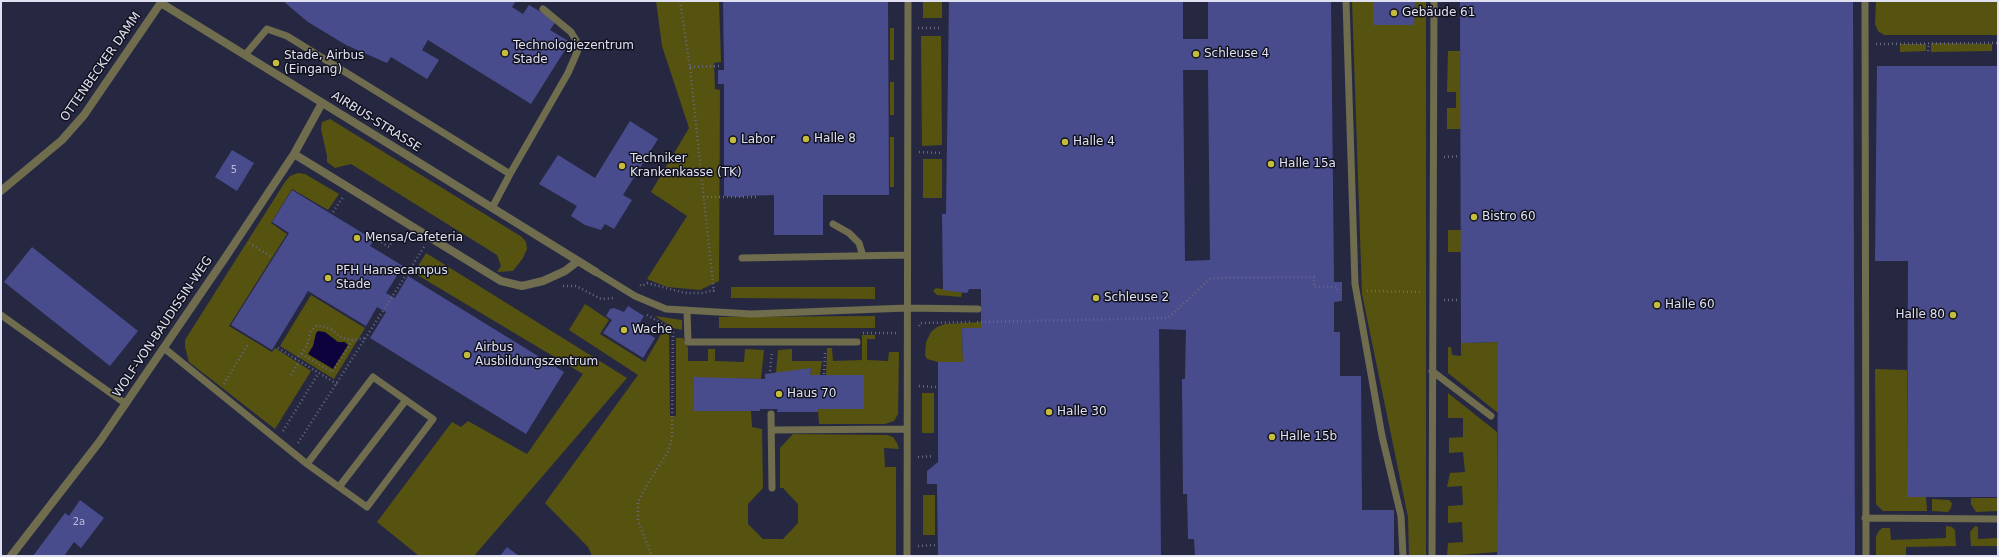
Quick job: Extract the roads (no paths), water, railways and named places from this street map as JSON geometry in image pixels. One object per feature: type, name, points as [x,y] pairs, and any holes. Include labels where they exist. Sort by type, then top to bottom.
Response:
[{"type":"street","name":"AIRBUS-STRASSE","points":[[160,2],[596,272]]},
{"type":"street","name":"OTTENBECKER DAMM","points":[[1,191],[62,140],[84,115],[160,2]]},
{"type":"street","name":"WOLF-VON-BAUDISSIN-WEG","points":[[11,556],[100,441],[126,404],[294,154],[322,103]]},
{"type":"street","points":[[294,154],[501,281],[522,286],[543,281],[565,271],[578,260]]},
{"type":"lane","points":[[907,556],[908,1]]},
{"type":"lane","points":[[1346,1],[1355,284],[1382,436],[1401,516],[1403,556]]},
{"type":"lane","points":[[1432,556],[1434,1]]},
{"type":"lane","points":[[1865,1],[1866,556]]},
{"type":"lane","points":[[492,208],[568,73],[578,50],[571,32],[542,9]]},
{"type":"lane","points":[[245,55],[267,29],[288,36],[510,174]]},
{"type":"lane","points":[[833,224],[849,233],[859,243],[863,256]]},
{"type":"lane","points":[[742,258],[907,255]]},
{"type":"lane","points":[[596,272],[646,301],[666,308],[751,314],[907,308],[978,309]]},
{"type":"lane","points":[[687,310],[688,342],[857,342]]},
{"type":"lane","points":[[1,315],[126,404]]},
{"type":"lane","points":[[164,348],[307,464],[367,507],[433,419],[373,376],[307,464]]},
{"type":"lane","points":[[1432,371],[1491,416]]},
{"type":"lane","points":[[339,487],[406,400]]},
{"type":"lane","points":[[771,414],[772,488]]},
{"type":"lane","points":[[772,430],[907,429]]},
{"type":"lane","points":[[1865,518],[1998,519]]},
{"type":"place","name":"Gebäude 61","points":[[1394,13]]},
{"type":"place","name":"Technologiezentrum Stade","points":[[505,53]]},
{"type":"place","name":"Schleuse 4","points":[[1196,54]]},
{"type":"place","name":"Stade, Airbus (Eingang)","points":[[276,63]]},
{"type":"place","name":"Halle 8","points":[[806,139]]},
{"type":"place","name":"Labor","points":[[733,140]]},
{"type":"place","name":"Halle 4","points":[[1065,142]]},
{"type":"place","name":"Halle 15a","points":[[1271,164]]},
{"type":"place","name":"Techniker Krankenkasse (TK)","points":[[622,166]]},
{"type":"place","name":"Bistro 60","points":[[1474,217]]},
{"type":"place","name":"Mensa/Cafeteria","points":[[357,238]]},
{"type":"place","name":"PFH Hansecampus Stade","points":[[328,278]]},
{"type":"place","name":"Schleuse 2","points":[[1096,298]]},
{"type":"place","name":"Halle 60","points":[[1657,305]]},
{"type":"place","name":"Halle 80","points":[[1953,315]]},
{"type":"place","name":"Wache","points":[[624,330]]},
{"type":"place","name":"Airbus Ausbildungszentrum","points":[[467,355]]},
{"type":"place","name":"Haus 70","points":[[779,394]]},
{"type":"place","name":"Halle 30","points":[[1049,412]]},
{"type":"place","name":"Halle 15b","points":[[1272,437]]}]
